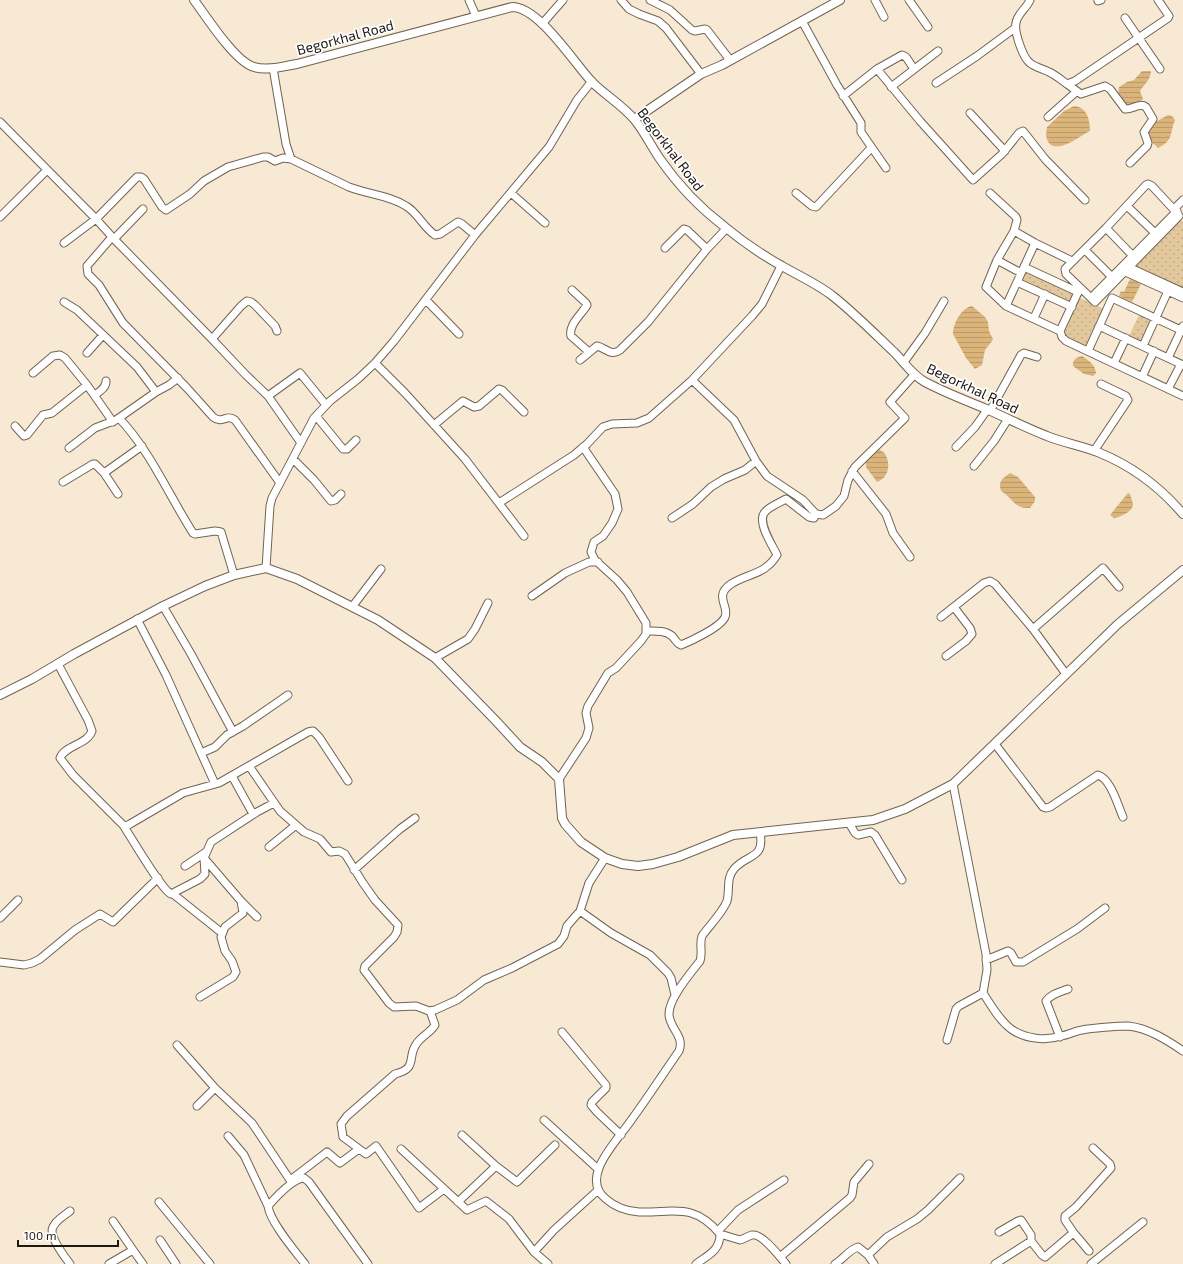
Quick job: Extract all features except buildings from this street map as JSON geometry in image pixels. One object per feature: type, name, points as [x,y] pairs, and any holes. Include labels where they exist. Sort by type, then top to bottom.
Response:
[{"type":"street","name":"Begorkhal Road","points":[[194,0],[235,54],[244,63],[258,68],[273,68],[297,64],[476,16],[512,7],[518,7],[542,24],[565,48],[592,81],[635,119],[660,160],[682,187],[703,209],[726,229],[781,266],[828,292],[904,362],[914,375],[942,390],[1049,437],[1094,451],[1130,468],[1155,484],[1183,514]]},
{"type":"street","points":[[469,0],[476,16]]},
{"type":"street","points":[[542,24],[563,0]]},
{"type":"street","points":[[621,0],[630,9],[658,21],[666,28],[701,74]]},
{"type":"street","points":[[650,0],[670,10],[692,30],[707,30],[730,60]]},
{"type":"street","points":[[635,119],[701,74],[730,60],[840,0]]},
{"type":"street","points":[[875,0],[884,17]]},
{"type":"street","points":[[909,0],[928,27]]},
{"type":"street","points":[[1030,0],[1017,18],[1015,28],[1018,41],[1028,62],[1052,73],[1080,94],[1084,94],[1105,86],[1110,89],[1125,108],[1128,109],[1140,105],[1146,107],[1153,119],[1144,132],[1148,143],[1147,146],[1130,163]]},
{"type":"street","points":[[1067,84],[1075,81],[1168,18],[1169,16],[1167,12],[1158,0]]},
{"type":"street","points":[[1125,18],[1160,69]]},
{"type":"street","points":[[802,20],[843,96],[861,123],[861,132],[886,168]]},
{"type":"street","points":[[936,83],[981,54],[1015,28]]},
{"type":"street","points":[[892,87],[938,51]]},
{"type":"street","points":[[843,96],[877,69],[902,55],[906,57],[914,69]]},
{"type":"street","points":[[273,68],[286,144],[291,160]]},
{"type":"street","points":[[877,69],[920,121],[973,180],[1006,151],[1019,133],[1023,131],[1045,159],[1085,200]]},
{"type":"street","points":[[266,568],[270,506],[275,492],[316,416],[326,404],[358,379],[375,363],[394,341],[475,235],[549,148],[577,100],[592,81]]},
{"type":"street","points":[[1048,117],[1076,92]]},
{"type":"street","points":[[970,113],[1006,151]]},
{"type":"street","points":[[0,122],[268,396],[301,443]]},
{"type":"street","points":[[796,193],[812,206],[816,207],[871,148]]},
{"type":"street","points":[[64,243],[96,219],[138,177],[142,177],[162,207],[166,210],[190,194],[204,181],[228,167],[266,156],[275,160],[283,158],[291,160],[349,187],[383,196],[405,205],[415,213],[423,225],[435,235],[440,234],[458,222],[475,235]]},
{"type":"street","points":[[0,217],[47,170]]},
{"type":"street","points":[[1079,290],[1064,271],[1066,267],[1085,250],[1148,184],[1152,186],[1179,213]]},
{"type":"street","points":[[990,192],[1016,217],[1017,220],[1014,231],[997,260],[986,287],[1006,306],[1060,331]]},
{"type":"street","points":[[511,193],[545,223]]},
{"type":"street","points":[[1093,300],[1179,213],[1183,200]]},
{"type":"street","points":[[1127,206],[1155,233]]},
{"type":"street","points":[[143,210],[113,238],[87,266],[88,274],[99,286],[123,323],[178,378],[218,421],[228,417],[232,417],[235,420],[280,483]]},
{"type":"street","points":[[1093,300],[1112,277],[1124,268],[1133,256],[1155,233],[1179,213]]},
{"type":"street","points":[[1106,228],[1133,256]]},
{"type":"street","points":[[665,248],[684,229],[687,230],[707,249]]},
{"type":"street","points":[[580,360],[597,346],[612,353],[616,353],[620,350],[648,322],[707,249],[726,229]]},
{"type":"street","points":[[1014,231],[1072,261]]},
{"type":"street","points":[[1006,306],[1035,243]]},
{"type":"street","points":[[1085,250],[1112,277]]},
{"type":"street","points":[[997,260],[1079,290],[1108,308]]},
{"type":"street","points":[[500,503],[574,455],[603,427],[607,425],[637,424],[642,422],[692,380],[762,304],[781,266]]},
{"type":"street","points":[[1124,268],[1183,298]]},
{"type":"street","points":[[1124,268],[1183,292]]},
{"type":"street","points":[[1017,282],[1072,307]]},
{"type":"street","points":[[572,290],[587,305],[572,327],[570,332],[571,336],[589,352]]},
{"type":"street","points":[[1079,290],[1060,331],[1062,337],[1066,341],[1183,396]]},
{"type":"street","points":[[1143,346],[1168,291]]},
{"type":"street","points":[[1034,318],[1045,294]]},
{"type":"street","points":[[1088,351],[1112,298],[1182,329],[1168,358]]},
{"type":"street","points":[[426,300],[459,334]]},
{"type":"street","points":[[212,339],[247,301],[255,305],[275,326],[277,331]]},
{"type":"street","points":[[904,362],[925,333],[944,301]]},
{"type":"street","points":[[64,302],[77,310],[137,367],[156,392]]},
{"type":"street","points":[[1099,326],[1182,364],[1168,389]]},
{"type":"street","points":[[87,353],[103,335]]},
{"type":"street","points":[[1114,363],[1126,338]]},
{"type":"street","points":[[1142,376],[1154,351]]},
{"type":"street","points":[[956,447],[989,410],[1021,355],[1027,353],[1037,357]]},
{"type":"street","points":[[33,374],[54,356],[60,354],[65,358],[116,420],[129,428],[154,464],[193,533],[215,531],[221,532],[234,575]]},
{"type":"street","points":[[375,363],[465,459],[524,536]]},
{"type":"street","points":[[268,396],[300,373],[326,404]]},
{"type":"street","points":[[692,380],[734,420],[756,461],[767,476],[772,481],[803,500],[816,514],[823,515],[844,496],[848,480],[852,472],[905,418],[890,402],[914,375]]},
{"type":"street","points":[[69,448],[95,428],[116,420],[156,392],[169,386],[178,378]]},
{"type":"street","points":[[95,396],[106,385],[106,381]]},
{"type":"street","points":[[1094,451],[1128,400],[1126,396],[1101,384]]},
{"type":"street","points":[[15,426],[22,435],[27,435],[43,415],[52,413],[87,385]]},
{"type":"street","points":[[434,425],[463,401],[474,407],[479,406],[499,389],[502,390],[524,412]]},
{"type":"street","points":[[316,416],[343,449],[347,449],[356,440]]},
{"type":"street","points":[[974,466],[994,441],[1008,419]]},
{"type":"street","points":[[104,473],[142,446]]},
{"type":"street","points":[[583,447],[615,494],[618,509],[612,523],[603,536],[594,542],[591,552],[595,560],[617,580],[627,592],[646,623],[646,634],[616,668],[608,673],[588,706],[586,713],[589,728],[586,738],[559,779],[562,818],[565,824],[581,842],[605,858],[622,864],[638,866],[653,864],[678,857],[733,835],[872,820],[905,809],[953,784],[1118,624],[1183,570]]},
{"type":"street","points":[[293,459],[314,480],[331,501],[335,500],[341,494]]},
{"type":"street","points":[[672,518],[693,504],[712,487],[724,479],[745,470],[756,461]]},
{"type":"street","points":[[63,482],[93,464],[96,464],[118,494]]},
{"type":"street","points":[[852,472],[886,514],[893,533],[910,557]]},
{"type":"street","points":[[646,631],[662,631],[672,636],[677,644],[681,645],[699,637],[720,623],[726,617],[722,601],[724,592],[730,584],[767,568],[778,556],[764,529],[761,519],[764,513],[786,499],[809,518],[814,518],[816,514]]},
{"type":"street","points":[[532,596],[565,573],[589,562],[598,562]]},
{"type":"street","points":[[0,695],[32,679],[74,654],[163,606],[205,586],[234,575],[266,568],[296,579],[378,620],[435,658],[520,747],[542,762],[559,779]]},
{"type":"street","points":[[1033,629],[1103,568],[1119,587]]},
{"type":"street","points":[[352,607],[381,569]]},
{"type":"street","points":[[941,617],[984,583],[990,581],[995,584],[1033,629],[1066,674]]},
{"type":"street","points":[[435,658],[468,639],[476,629],[488,603]]},
{"type":"street","points":[[163,606],[233,732]]},
{"type":"street","points":[[946,656],[966,641],[972,634],[970,628],[954,607]]},
{"type":"street","points":[[137,619],[166,675],[215,784]]},
{"type":"street","points":[[58,664],[88,720],[92,731],[87,738],[62,754],[60,758],[73,775],[123,825],[167,892],[173,894],[222,933]]},
{"type":"street","points":[[201,753],[215,747],[224,738],[288,695]]},
{"type":"street","points":[[123,825],[130,824],[183,793],[215,784],[232,776],[305,734],[313,731],[319,737],[348,781]]},
{"type":"street","points":[[995,744],[1043,807],[1050,807],[1098,775],[1104,778],[1111,789],[1123,817]]},
{"type":"street","points":[[249,766],[280,811],[308,834],[317,837],[331,852],[343,852],[375,900],[396,922],[399,928],[394,937],[365,966],[364,970],[392,1006],[416,1006],[430,1011],[436,1010],[458,1000],[484,980],[512,968],[558,944],[564,936],[567,926],[583,907],[589,883],[605,858]]},
{"type":"street","points":[[232,776],[253,814]]},
{"type":"street","points":[[953,784],[986,960],[987,970],[983,993],[1001,1019],[1012,1029],[1027,1036],[1044,1039],[1060,1037],[1082,1030],[1128,1026],[1148,1031],[1183,1051]]},
{"type":"street","points":[[173,894],[206,874],[206,855],[209,845],[214,840],[253,814],[274,803]]},
{"type":"street","points":[[354,870],[400,829],[415,818]]},
{"type":"street","points":[[849,823],[856,834],[871,832],[875,835],[902,880]]},
{"type":"street","points":[[269,847],[296,825]]},
{"type":"street","points":[[760,832],[762,842],[759,850],[734,869],[729,876],[727,900],[700,941],[700,961],[675,995],[669,1012],[670,1020],[681,1040],[679,1051],[621,1135],[606,1154],[598,1169],[596,1178],[598,1191],[611,1204],[622,1210],[639,1212],[673,1210],[696,1215],[705,1220],[719,1232],[740,1240],[755,1235],[764,1241],[786,1264]]},
{"type":"street","points":[[185,866],[206,855]]},
{"type":"street","points":[[206,855],[241,901],[256,917]]},
{"type":"street","points":[[0,962],[24,965],[32,963],[40,959],[75,930],[100,914],[113,922],[158,878]]},
{"type":"street","points":[[0,918],[18,900]]},
{"type":"street","points":[[200,997],[233,977],[236,972],[232,961],[225,950],[221,937],[225,926],[243,913],[241,901]]},
{"type":"street","points":[[986,960],[1008,951],[1011,953],[1016,962],[1023,962],[1077,929],[1105,908]]},
{"type":"street","points":[[580,911],[612,933],[650,955],[671,978],[675,995]]},
{"type":"street","points":[[1060,1037],[1046,1001],[1049,997],[1068,990]]},
{"type":"street","points":[[947,1040],[956,1009],[983,993]]},
{"type":"street","points":[[430,1011],[435,1025],[415,1045],[410,1066],[404,1072],[395,1074],[347,1116],[340,1124],[343,1137],[366,1154],[376,1146],[419,1208],[444,1189]]},
{"type":"street","points":[[562,1032],[604,1082],[606,1088],[592,1102],[591,1105],[621,1135]]},
{"type":"street","points":[[178,1045],[215,1088],[252,1123],[291,1182]]},
{"type":"street","points":[[197,1106],[215,1088]]},
{"type":"street","points":[[544,1120],[598,1169]]},
{"type":"street","points":[[462,1135],[496,1166],[517,1182],[555,1145]]},
{"type":"street","points":[[228,1136],[244,1155],[268,1206],[269,1213],[305,1264]]},
{"type":"street","points":[[1089,1251],[1064,1220],[1065,1216],[1076,1207],[1111,1168],[1110,1164],[1093,1148]]},
{"type":"street","points":[[268,1206],[291,1182],[327,1152],[340,1163],[359,1149]]},
{"type":"street","points":[[401,1149],[466,1210],[486,1201],[509,1219],[534,1252],[548,1264]]},
{"type":"street","points":[[780,1257],[850,1198],[852,1195],[854,1182],[869,1164]]},
{"type":"street","points":[[458,1202],[496,1166]]},
{"type":"street","points":[[291,1182],[300,1178],[304,1178],[309,1182],[368,1264]]},
{"type":"street","points":[[868,1255],[887,1237],[917,1219],[928,1210],[960,1178]]},
{"type":"street","points":[[696,1264],[714,1251],[720,1242],[719,1232],[738,1210],[784,1180]]},
{"type":"street","points":[[534,1252],[554,1230],[598,1191]]},
{"type":"street","points":[[159,1202],[210,1264]]},
{"type":"street","points":[[70,1211],[55,1223],[52,1230],[53,1236],[62,1253],[70,1264]]},
{"type":"street","points":[[999,1232],[1021,1220],[1031,1235],[1031,1241],[1045,1257],[1073,1232]]},
{"type":"street","points":[[113,1221],[143,1264]]},
{"type":"street","points":[[1091,1264],[1143,1222]]},
{"type":"street","points":[[160,1240],[176,1264]]},
{"type":"street","points":[[995,1264],[1031,1241]]},
{"type":"street","points":[[835,1264],[854,1248],[858,1247],[868,1255],[874,1264]]},
{"type":"street","points":[[109,1264],[133,1250]]},
{"type":"shaded area","points":[[1142,71],[1151,71],[1148,80],[1140,91],[1143,99],[1135,104],[1125,105],[1119,94],[1119,87],[1134,80]]},
{"type":"shaded area","points":[[1074,106],[1085,111],[1090,131],[1069,143],[1053,146],[1047,139],[1047,127],[1064,111]]},
{"type":"shaded area","points":[[1168,115],[1172,116],[1175,120],[1170,137],[1167,142],[1158,148],[1150,140],[1146,129],[1150,125]]},
{"type":"shaded area","points":[[1179,220],[1183,222],[1183,290],[1132,266]]},
{"type":"shaded area","points":[[1025,269],[1077,293],[1071,305],[1019,281]]},
{"type":"shaded area","points":[[1130,279],[1141,284],[1132,302],[1119,296],[1121,291],[1124,292]]},
{"type":"shaded area","points":[[1080,298],[1104,309],[1087,347],[1063,336]]},
{"type":"shaded area","points":[[972,306],[985,317],[993,339],[985,350],[982,365],[975,369],[966,358],[953,334],[954,326],[958,317],[964,310]]},
{"type":"shaded area","points":[[1140,313],[1154,319],[1142,344],[1128,338]]},
{"type":"shaded area","points":[[1082,356],[1094,367],[1096,373],[1093,376],[1084,374],[1073,366],[1075,359]]},
{"type":"shaded area","points":[[877,448],[885,454],[887,458],[888,470],[884,477],[877,482],[866,467],[866,461]]},
{"type":"shaded area","points":[[1010,473],[1018,477],[1035,497],[1035,501],[1030,508],[1017,505],[1001,491],[1001,480]]},
{"type":"shaded area","points":[[1128,493],[1130,494],[1133,504],[1131,509],[1126,514],[1114,518],[1110,515]]}]
